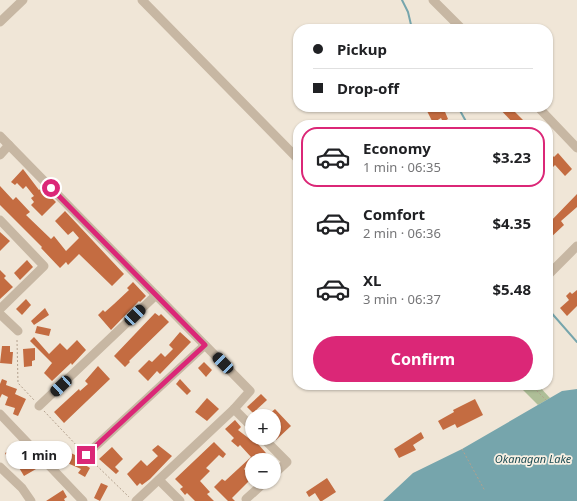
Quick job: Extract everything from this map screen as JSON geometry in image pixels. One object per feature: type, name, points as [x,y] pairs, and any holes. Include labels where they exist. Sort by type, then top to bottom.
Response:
[{"type":"street","points":[[0,22],[23,0]]},
{"type":"street","points":[[142,0],[293,154]]},
{"type":"street","points":[[433,0],[457,24]]},
{"type":"street","points":[[543,112],[550,120]]},
{"type":"street","points":[[553,123],[577,148]]},
{"type":"street","points":[[0,136],[250,391],[234,409],[159,480],[132,499]]},
{"type":"street","points":[[0,156],[9,145]]},
{"type":"street","points":[[0,220],[44,266],[0,309]]},
{"type":"street","points":[[553,270],[577,246]]},
{"type":"street","points":[[39,406],[156,295]]},
{"type":"street","points":[[0,314],[18,331]]},
{"type":"street","points":[[86,455],[205,345]]},
{"type":"street","points":[[234,409],[245,420]]},
{"type":"street","points":[[0,414],[83,501]]},
{"type":"street","points":[[270,445],[278,453]]},
{"type":"street","points":[[281,456],[287,462],[281,468]]},
{"type":"street","points":[[0,467],[22,488],[31,501]]},
{"type":"street","points":[[159,480],[180,501]]},
{"type":"street","points":[[246,499],[257,489]]},
{"type":"path","points":[[18,331],[16,371],[18,383],[86,455],[132,499]]},
{"type":"path","points":[[536,390],[546,400]]},
{"type":"path","points":[[462,449],[485,491]]},
{"type":"green space","points":[[523,390],[543,390],[550,398],[538,405]]},
{"type":"water","name":"Okanagan Lake","points":[[577,389],[577,501],[383,501],[413,473],[462,449],[562,391]]},
{"type":"building","points":[[428,112],[445,112],[448,119],[442,120],[441,118],[438,120],[432,120]]},
{"type":"building","points":[[503,112],[515,112],[523,120],[510,120]]},
{"type":"building","points":[[558,153],[572,169],[565,176],[555,165],[553,167],[553,156],[554,157]]},
{"type":"building","points":[[23,169],[39,190],[42,188],[56,202],[42,216],[31,205],[34,202],[31,198],[34,196],[26,186],[23,189],[17,183],[15,185],[11,182]]},
{"type":"building","points":[[0,186],[13,200],[16,197],[30,212],[26,215],[51,239],[54,236],[66,251],[79,238],[73,231],[68,235],[55,221],[65,211],[124,274],[112,286],[79,254],[68,265],[66,262],[60,268],[41,248],[42,247],[0,205]]},
{"type":"building","points":[[577,194],[577,207],[561,221],[564,225],[553,235],[553,219]]},
{"type":"building","points":[[0,232],[10,241],[0,251]]},
{"type":"building","points":[[27,260],[33,267],[20,280],[14,273]]},
{"type":"building","points":[[0,270],[6,276],[4,278],[13,287],[0,299]]},
{"type":"building","points":[[133,282],[146,296],[140,302],[139,301],[111,330],[98,315],[103,310],[105,312],[129,290],[127,288]]},
{"type":"building","points":[[577,290],[577,306],[567,316],[560,308],[569,300],[566,296],[570,292],[572,294]]},
{"type":"building","points":[[26,299],[31,305],[22,315],[16,309]]},
{"type":"building","points":[[45,308],[49,315],[34,325],[31,321]]},
{"type":"building","points":[[155,313],[159,316],[161,314],[169,322],[129,361],[130,362],[125,367],[114,356]]},
{"type":"building","points":[[37,326],[51,329],[49,336],[35,333]]},
{"type":"building","points":[[180,332],[191,342],[160,374],[157,371],[148,381],[138,371],[149,360],[152,362],[161,353],[165,357],[173,349],[169,345]]},
{"type":"building","points":[[34,337],[49,354],[60,343],[67,350],[77,340],[86,350],[72,365],[71,363],[52,381],[44,373],[52,363],[30,341]]},
{"type":"building","points":[[2,346],[10,346],[10,352],[13,352],[12,364],[0,363]]},
{"type":"building","points":[[35,348],[35,360],[32,361],[32,366],[24,367],[23,349]]},
{"type":"building","points":[[204,362],[212,370],[206,377],[198,368]]},
{"type":"building","points":[[98,366],[110,379],[64,423],[54,412],[79,389],[80,391],[88,384],[85,381]]},
{"type":"building","points":[[2,379],[7,381],[6,385],[17,389],[15,394],[26,399],[18,416],[13,414],[15,408],[5,405],[8,397],[2,394],[0,398],[0,384]]},
{"type":"building","points":[[180,379],[191,391],[187,395],[176,384]]},
{"type":"building","points":[[261,394],[267,400],[257,409],[249,409],[247,407]]},
{"type":"building","points":[[207,398],[219,409],[207,421],[195,412]]},
{"type":"building","points":[[475,399],[483,415],[457,428],[455,424],[443,430],[438,421],[454,412],[453,410]]},
{"type":"building","points":[[281,415],[291,426],[281,435]]},
{"type":"building","points":[[235,420],[241,427],[238,430],[245,435],[245,445],[259,445],[266,453],[247,453],[240,445],[238,447],[231,441],[234,438],[225,429]]},
{"type":"building","points":[[421,432],[424,438],[413,445],[416,450],[399,458],[394,449]]},
{"type":"building","points":[[214,442],[226,454],[223,458],[219,455],[206,468],[210,471],[200,481],[210,492],[207,494],[214,501],[195,501],[187,493],[185,495],[180,489],[183,487],[175,479]]},
{"type":"building","points":[[158,445],[172,456],[150,479],[142,485],[140,483],[137,486],[127,474],[141,460],[147,466],[158,456],[152,450]]},
{"type":"building","points":[[18,446],[23,457],[29,454],[36,469],[24,476],[18,466],[15,468],[11,458],[8,459],[5,453]]},
{"type":"building","points":[[64,447],[70,449],[69,452],[81,458],[79,461],[90,468],[85,477],[78,473],[81,469],[65,462],[64,464],[58,461]]},
{"type":"building","points":[[112,447],[123,459],[115,467],[119,471],[116,474],[99,459]]},
{"type":"building","points":[[245,463],[245,485],[232,498],[235,501],[228,501],[214,487],[222,479],[225,481]]},
{"type":"building","points":[[327,478],[336,492],[322,501],[320,501],[315,493],[309,497],[306,492]]},
{"type":"building","points":[[101,483],[108,486],[100,501],[94,498]]},
{"type":"building","points":[[63,490],[67,497],[64,499],[65,501],[46,501]]},
{"type":"waterway","points":[[402,0],[408,12],[411,24]]},
{"type":"waterway","points":[[461,112],[465,120]]},
{"type":"waterway","points":[[553,315],[577,342]]},
{"type":"route","points":[[51,188],[205,345],[86,455]]}]
